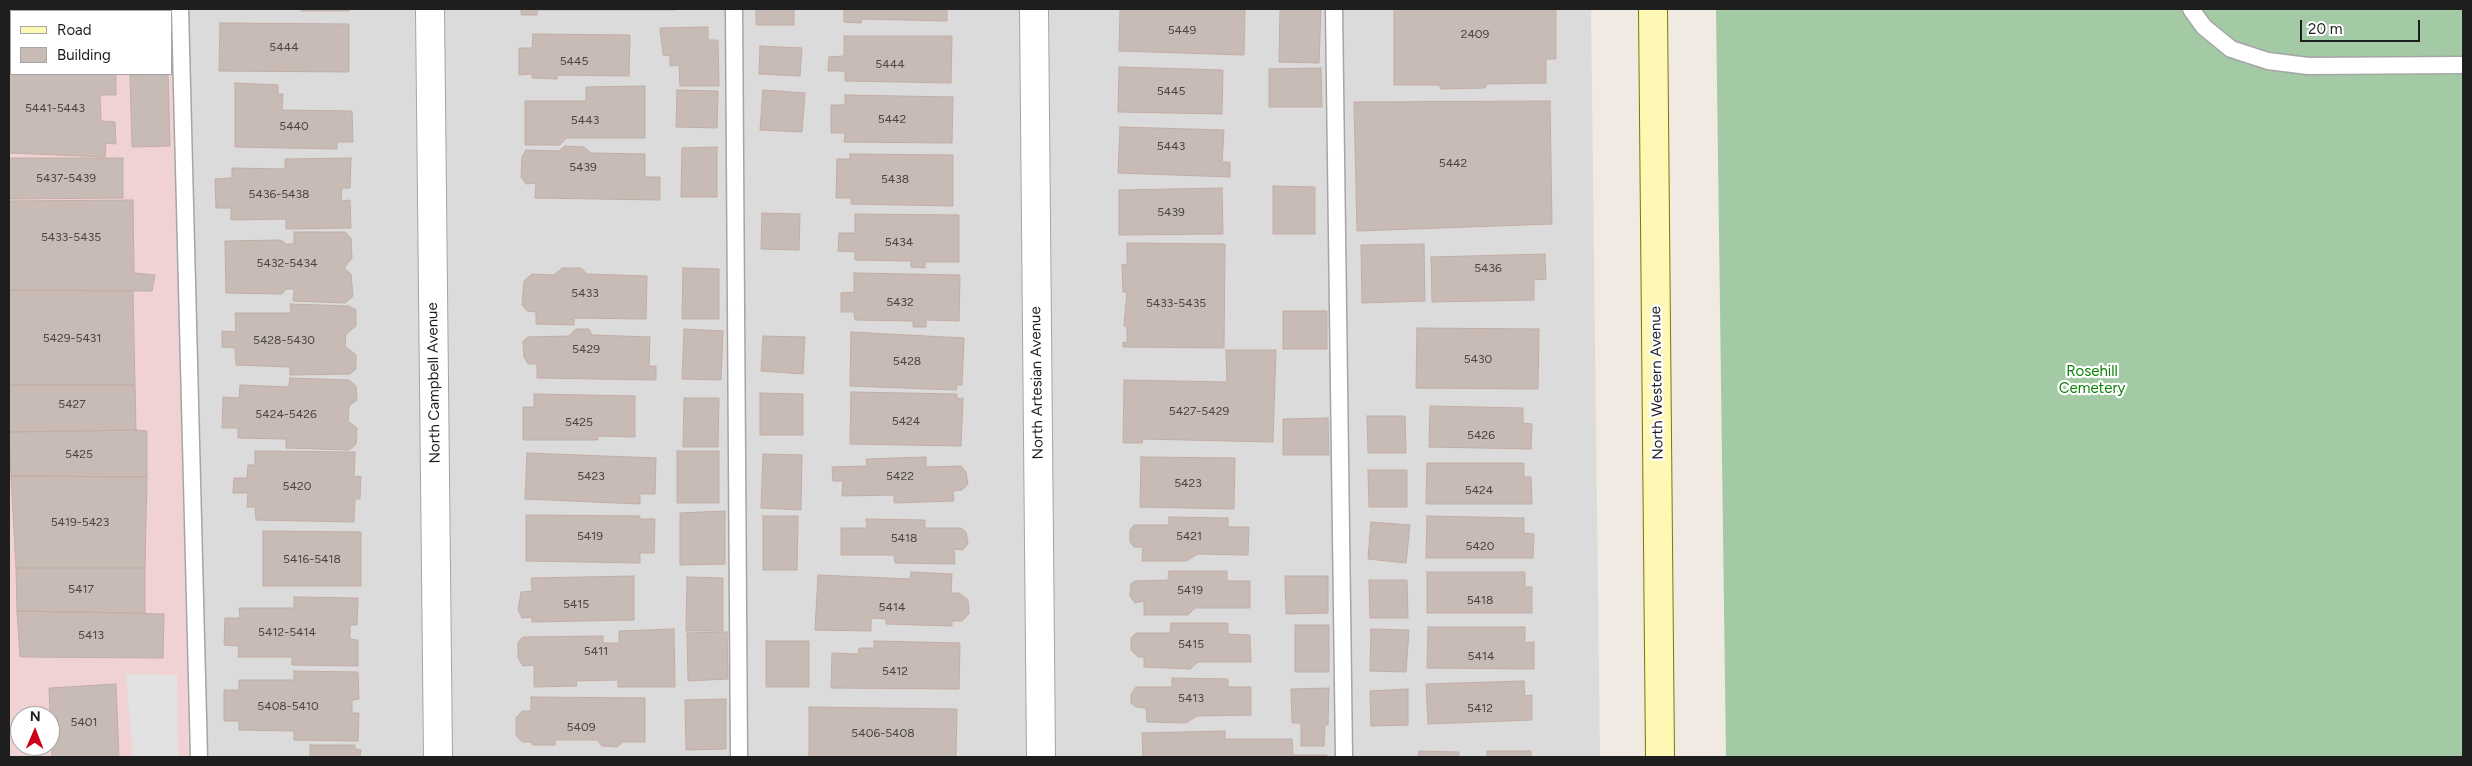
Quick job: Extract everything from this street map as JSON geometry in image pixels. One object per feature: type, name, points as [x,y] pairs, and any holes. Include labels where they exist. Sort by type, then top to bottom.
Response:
[{"type":"main road","name":"North Western Avenue","points":[[1654,9],[1660,757]]},
{"type":"street","name":"North Campbell Avenue","points":[[430,9],[438,757]]},
{"type":"street","name":"North Artesian Avenue","points":[[1034,9],[1041,757]]},
{"type":"lane","points":[[180,9],[199,757]]},
{"type":"lane","points":[[734,9],[739,757]]},
{"type":"lane","points":[[1334,9],[1344,757]]},
{"type":"lane","points":[[2191,9],[2204,27],[2231,49],[2268,61],[2308,66],[2463,65]]},
{"type":"shaded area","points":[[9,9],[173,9],[189,757],[9,757]]},
{"type":"shaded area","points":[[173,9],[1591,9],[1600,757],[189,757]]},
{"type":"shaded area","points":[[126,674],[177,675],[178,757],[133,757]]},
{"type":"green space","name":"Rosehill Cemetery","points":[[1716,9],[2463,9],[2463,757],[1726,757]]},
{"type":"building","points":[[9,9],[117,9],[10,10],[9,63]]},
{"type":"building","points":[[301,9],[349,9],[349,11],[301,11]]},
{"type":"building","points":[[521,9],[675,10],[537,10],[537,15],[521,15]]},
{"type":"building","points":[[756,9],[794,9],[794,25],[756,25]]},
{"type":"building","points":[[844,9],[947,9],[947,21],[862,19],[861,23],[844,22]]},
{"type":"building","points":[[1120,9],[1245,9],[1244,55],[1119,51]]},
{"type":"building","points":[[1280,9],[1321,9],[1319,63],[1279,62]]},
{"type":"building","points":[[1394,9],[1556,9],[1556,59],[1546,59],[1546,83],[1487,84],[1485,88],[1441,89],[1439,85],[1394,85]]},
{"type":"building","points":[[220,23],[349,24],[349,72],[219,71]]},
{"type":"building","points":[[708,27],[708,40],[718,40],[719,86],[680,86],[679,65],[670,66],[670,56],[663,55],[660,28]]},
{"type":"building","points":[[533,34],[630,35],[629,76],[557,75],[557,79],[532,78],[532,74],[519,75],[519,48],[532,48]]},
{"type":"building","points":[[844,36],[952,36],[951,83],[845,81],[845,71],[828,71],[829,57],[844,56]]},
{"type":"building","points":[[760,46],[802,48],[800,76],[759,74]]},
{"type":"building","points":[[9,63],[10,75],[116,75],[116,95],[100,95],[101,121],[115,122],[116,144],[106,143],[105,157],[9,153]]},
{"type":"building","points":[[1119,67],[1223,70],[1222,114],[1118,112]]},
{"type":"building","points":[[1321,68],[1322,107],[1269,107],[1269,69]]},
{"type":"building","points":[[130,75],[168,75],[170,146],[132,147]]},
{"type":"building","points":[[235,83],[278,85],[278,94],[283,94],[282,110],[352,111],[353,142],[337,142],[337,149],[235,147]]},
{"type":"building","points":[[645,86],[645,138],[566,138],[560,145],[525,145],[525,101],[586,101],[586,87]]},
{"type":"building","points":[[677,90],[718,91],[717,128],[676,127]]},
{"type":"building","points":[[763,90],[805,93],[802,132],[760,130]]},
{"type":"building","points":[[845,95],[953,97],[952,143],[844,142],[845,133],[831,133],[831,105],[845,105]]},
{"type":"building","points":[[1550,101],[1552,224],[1357,231],[1354,102]]},
{"type":"building","points":[[1120,127],[1224,130],[1222,162],[1230,162],[1230,177],[1118,173]]},
{"type":"building","points":[[565,146],[584,147],[591,153],[645,154],[645,177],[660,177],[660,200],[535,198],[536,183],[526,184],[521,177],[522,157],[526,150],[559,151]]},
{"type":"building","points":[[717,147],[717,197],[681,197],[682,148]]},
{"type":"building","points":[[850,154],[953,155],[953,206],[851,204],[851,198],[836,198],[837,159],[850,159]]},
{"type":"building","points":[[9,158],[123,158],[123,198],[9,199]]},
{"type":"building","points":[[351,158],[350,188],[342,188],[341,201],[350,200],[351,228],[286,229],[286,219],[231,220],[231,208],[216,208],[215,179],[232,178],[232,168],[285,169],[285,159]]},
{"type":"building","points":[[1273,186],[1315,187],[1315,234],[1273,234]]},
{"type":"building","points":[[1222,188],[1223,234],[1119,235],[1119,190]]},
{"type":"building","points":[[133,200],[134,273],[155,275],[152,291],[9,290],[9,201]]},
{"type":"building","points":[[762,213],[800,214],[799,250],[761,249]]},
{"type":"building","points":[[855,214],[959,215],[959,262],[925,262],[925,268],[911,267],[911,261],[855,260],[855,252],[838,251],[839,233],[855,233]]},
{"type":"building","points":[[294,232],[345,232],[351,238],[352,258],[344,268],[351,274],[353,296],[345,303],[293,301],[294,289],[286,289],[282,294],[226,293],[225,241],[281,240],[286,244],[294,244]]},
{"type":"building","points":[[1127,243],[1225,244],[1224,348],[1123,347],[1123,342],[1127,343],[1127,326],[1124,326],[1127,292],[1123,292],[1122,264],[1127,265]]},
{"type":"building","points":[[1424,244],[1425,301],[1362,303],[1361,245]]},
{"type":"building","points":[[1545,254],[1546,279],[1534,280],[1534,300],[1432,302],[1431,257]]},
{"type":"building","points":[[562,268],[581,268],[587,274],[647,276],[646,319],[574,318],[574,325],[536,324],[536,312],[527,311],[522,305],[524,281],[532,274],[554,275]]},
{"type":"building","points":[[683,268],[719,269],[719,319],[682,319]]},
{"type":"building","points":[[854,273],[960,275],[959,321],[926,320],[926,327],[913,327],[913,321],[855,320],[854,312],[841,312],[841,293],[854,292]]},
{"type":"building","points":[[9,290],[133,291],[135,385],[9,385]]},
{"type":"building","points":[[290,304],[349,306],[356,310],[356,326],[346,334],[345,346],[356,355],[356,369],[350,374],[290,375],[290,367],[236,365],[235,348],[222,347],[222,331],[236,332],[235,313],[291,313]]},
{"type":"building","points":[[1283,311],[1327,311],[1327,349],[1283,349]]},
{"type":"building","points":[[1417,328],[1539,329],[1538,389],[1416,388]]},
{"type":"building","points":[[576,329],[589,329],[592,335],[650,337],[649,366],[656,366],[656,380],[537,378],[537,364],[528,364],[524,357],[523,341],[528,337],[569,336]]},
{"type":"building","points":[[684,329],[723,331],[721,380],[682,379]]},
{"type":"building","points":[[851,332],[964,338],[962,385],[957,385],[956,390],[850,386]]},
{"type":"building","points":[[763,336],[805,337],[803,374],[761,371]]},
{"type":"building","points":[[1226,350],[1276,350],[1273,442],[1143,439],[1142,443],[1123,443],[1124,380],[1227,382]]},
{"type":"building","points":[[290,378],[349,380],[356,386],[357,400],[349,406],[348,421],[357,428],[356,444],[349,450],[286,448],[286,439],[238,438],[238,428],[222,428],[223,397],[239,398],[240,385],[289,387]]},
{"type":"building","points":[[9,385],[135,385],[136,430],[9,432]]},
{"type":"building","points":[[851,392],[957,394],[957,399],[963,398],[961,446],[850,444]]},
{"type":"building","points":[[760,393],[803,394],[803,435],[760,435]]},
{"type":"building","points":[[534,394],[635,396],[635,437],[598,436],[598,440],[523,440],[523,407],[534,407]]},
{"type":"building","points":[[684,398],[719,398],[718,447],[683,447]]},
{"type":"building","points":[[1430,406],[1523,408],[1523,423],[1532,424],[1531,449],[1429,447]]},
{"type":"building","points":[[1367,416],[1405,416],[1406,453],[1368,453]]},
{"type":"building","points":[[1328,418],[1329,455],[1283,455],[1283,419]]},
{"type":"building","points":[[147,431],[147,477],[11,476],[9,432]]},
{"type":"building","points":[[255,451],[355,452],[354,477],[361,476],[360,499],[355,499],[354,522],[256,520],[255,507],[247,507],[248,493],[233,493],[234,478],[247,478],[248,465],[255,465]]},
{"type":"building","points":[[677,451],[719,451],[719,503],[677,503]]},
{"type":"building","points":[[527,453],[656,458],[655,494],[640,494],[640,504],[525,499]]},
{"type":"building","points":[[763,454],[802,455],[801,510],[761,508]]},
{"type":"building","points":[[926,457],[926,467],[961,466],[966,472],[968,484],[962,490],[953,491],[954,501],[894,503],[894,495],[842,496],[843,481],[833,481],[832,467],[867,466],[866,459]]},
{"type":"building","points":[[1141,457],[1235,458],[1234,509],[1140,507]]},
{"type":"building","points":[[1427,463],[1524,463],[1524,477],[1531,477],[1532,504],[1426,504]]},
{"type":"building","points":[[1368,470],[1407,470],[1407,507],[1369,507]]},
{"type":"building","points":[[11,476],[147,477],[145,568],[16,568]]},
{"type":"building","points":[[725,511],[725,564],[680,565],[680,513]]},
{"type":"building","points":[[526,515],[640,516],[640,519],[655,519],[654,553],[640,553],[640,563],[526,561]]},
{"type":"building","points":[[763,516],[798,516],[797,570],[763,570]]},
{"type":"building","points":[[1427,516],[1524,518],[1524,533],[1534,534],[1533,558],[1426,558]]},
{"type":"building","points":[[1169,517],[1228,518],[1228,527],[1249,527],[1248,555],[1198,554],[1186,561],[1142,561],[1143,547],[1134,547],[1130,542],[1130,530],[1134,525],[1169,525]]},
{"type":"building","points":[[866,519],[925,520],[925,528],[961,528],[966,532],[968,543],[963,550],[954,549],[955,564],[895,563],[894,555],[841,555],[841,528],[867,528]]},
{"type":"building","points":[[1371,522],[1410,525],[1406,563],[1368,559]]},
{"type":"building","points":[[263,531],[361,532],[361,586],[263,586]]},
{"type":"building","points":[[16,568],[145,568],[145,613],[17,611]]},
{"type":"building","points":[[1169,571],[1227,571],[1227,581],[1250,581],[1250,608],[1195,608],[1188,615],[1144,615],[1144,601],[1135,603],[1130,596],[1131,584],[1135,581],[1168,580]]},
{"type":"building","points":[[911,572],[952,574],[951,593],[959,593],[968,600],[969,614],[962,621],[952,621],[952,626],[886,624],[886,619],[871,618],[871,631],[815,630],[818,575],[910,579]]},
{"type":"building","points":[[1427,572],[1525,572],[1525,587],[1532,587],[1532,613],[1427,613]]},
{"type":"building","points":[[634,576],[634,620],[532,622],[532,617],[522,618],[518,610],[521,592],[532,591],[531,578]]},
{"type":"building","points":[[1285,576],[1328,576],[1328,613],[1286,614]]},
{"type":"building","points":[[687,577],[723,578],[723,631],[686,631]]},
{"type":"building","points":[[1369,580],[1407,580],[1408,618],[1370,618]]},
{"type":"building","points":[[294,597],[358,598],[357,625],[350,625],[350,639],[358,640],[358,666],[292,665],[292,657],[238,657],[239,646],[224,645],[225,618],[240,618],[239,608],[294,608]]},
{"type":"building","points":[[17,611],[164,614],[163,658],[20,657]]},
{"type":"building","points":[[1171,623],[1228,623],[1228,634],[1250,635],[1251,662],[1198,662],[1190,669],[1144,667],[1144,657],[1138,657],[1131,650],[1131,638],[1136,633],[1170,633]]},
{"type":"building","points":[[1295,625],[1329,625],[1329,672],[1295,672]]},
{"type":"building","points":[[1428,627],[1525,627],[1525,643],[1534,642],[1534,669],[1427,668]]},
{"type":"building","points":[[674,629],[675,687],[618,687],[618,680],[576,681],[577,686],[534,687],[534,665],[523,666],[518,658],[518,642],[523,637],[603,636],[603,643],[619,643],[619,631]]},
{"type":"building","points":[[1371,629],[1409,630],[1406,672],[1370,671]]},
{"type":"building","points":[[727,632],[728,679],[688,681],[687,633]]},
{"type":"building","points":[[766,641],[809,641],[809,687],[766,687]]},
{"type":"building","points":[[874,641],[960,643],[959,689],[831,688],[832,653],[858,654],[859,648],[874,648]]},
{"type":"building","points":[[294,671],[358,672],[359,699],[352,700],[352,713],[359,713],[358,741],[294,740],[294,731],[239,730],[239,721],[224,721],[224,690],[239,690],[239,680],[294,680]]},
{"type":"building","points":[[1172,678],[1228,679],[1228,687],[1251,687],[1251,715],[1197,716],[1186,723],[1147,722],[1146,708],[1136,707],[1131,703],[1131,694],[1136,687],[1172,687]]},
{"type":"building","points":[[1524,681],[1525,696],[1532,695],[1532,720],[1428,724],[1426,684]]},
{"type":"building","points":[[116,684],[119,757],[52,757],[60,756],[60,706],[50,706],[49,688]]},
{"type":"building","points":[[1329,688],[1328,725],[1325,725],[1324,746],[1301,746],[1301,723],[1292,723],[1291,689]]},
{"type":"building","points":[[1408,689],[1408,725],[1371,726],[1370,691]]},
{"type":"building","points":[[531,697],[645,698],[645,742],[623,742],[617,747],[602,746],[597,740],[555,740],[555,745],[532,745],[532,742],[522,742],[516,735],[516,718],[522,711],[531,711]]},
{"type":"building","points":[[726,699],[726,749],[686,750],[685,700]]},
{"type":"building","points":[[809,707],[957,709],[956,757],[809,757]]},
{"type":"building","points":[[1225,731],[1225,739],[1292,739],[1293,755],[1327,755],[1327,757],[1143,757],[1142,733]]},
{"type":"building","points":[[310,745],[355,745],[355,749],[361,750],[360,757],[310,757]]},
{"type":"building","points":[[1419,751],[1459,752],[1459,757],[1418,757]]},
{"type":"building","points":[[1487,751],[1531,751],[1531,757],[1487,757]]}]
